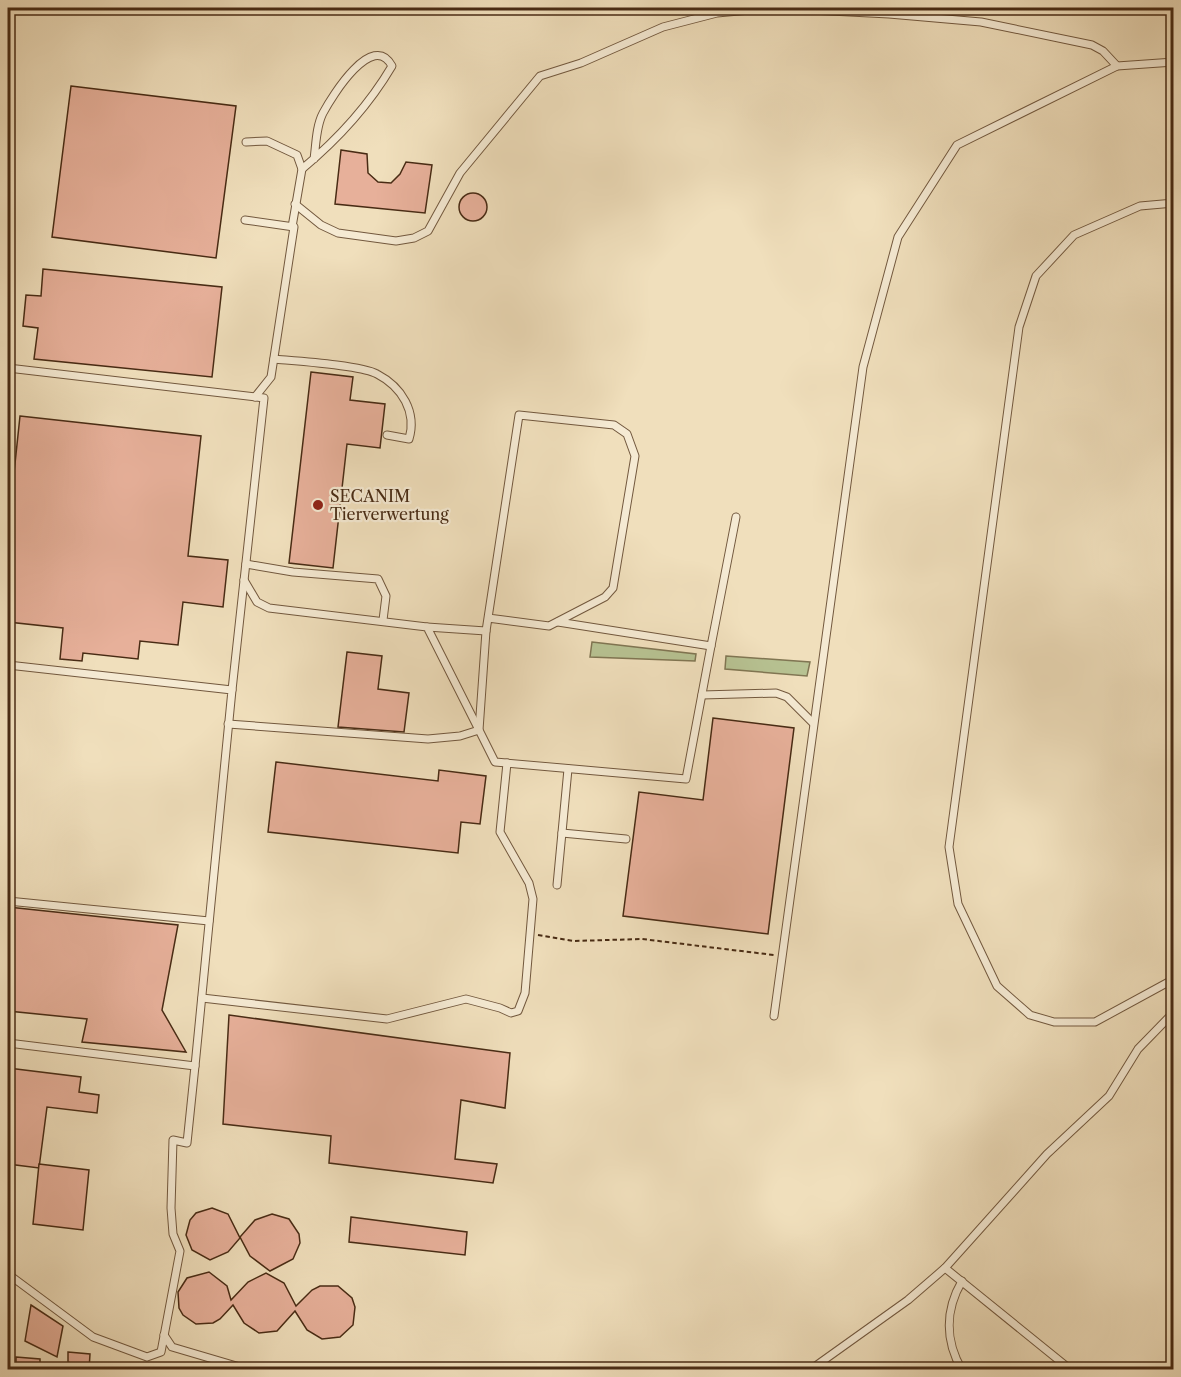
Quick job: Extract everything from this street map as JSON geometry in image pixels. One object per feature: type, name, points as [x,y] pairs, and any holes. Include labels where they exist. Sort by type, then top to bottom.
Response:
[{"type":"lane","points":[[295,204],[321,225],[338,233],[396,241],[414,238],[428,231],[460,173],[540,76],[580,63],[663,27],[717,13],[771,8],[889,14],[981,22],[1092,45],[1103,51],[1117,66]]},
{"type":"lane","points":[[302,169],[314,159],[333,143],[384,79],[392,66],[389,59],[380,55],[370,56],[353,69],[321,115],[314,159]]},
{"type":"lane","points":[[774,1016],[863,367],[898,237],[957,145],[1117,66],[1173,62]]},
{"type":"lane","points":[[246,142],[267,141],[297,155],[302,169],[271,377],[255,397]]},
{"type":"lane","points":[[1173,203],[1140,206],[1074,234],[1036,276],[1019,327],[949,847],[958,904],[992,976],[997,986],[1030,1015],[1054,1022],[1095,1022],[1173,979]]},
{"type":"lane","points":[[245,220],[292,227]]},
{"type":"lane","points":[[274,359],[376,373],[406,399],[413,423],[409,439],[387,435]]},
{"type":"lane","points":[[8,368],[264,398],[228,724],[187,1143],[173,1140],[171,1208],[173,1234],[180,1251],[161,1352],[147,1357],[93,1337],[8,1274]]},
{"type":"lane","points":[[479,730],[486,631],[519,415],[614,424],[627,434],[635,456],[613,588],[605,597],[549,626],[488,618]]},
{"type":"lane","points":[[427,627],[495,762],[686,779],[736,516]]},
{"type":"lane","points":[[246,564],[293,572],[378,579],[386,596],[383,620]]},
{"type":"lane","points":[[244,580],[257,602],[269,608],[427,627],[486,631]]},
{"type":"lane","points":[[558,622],[711,646]]},
{"type":"lane","points":[[8,665],[232,690]]},
{"type":"lane","points":[[702,695],[776,693],[787,697],[813,723]]},
{"type":"lane","points":[[228,724],[428,740],[460,736],[479,730]]},
{"type":"lane","points":[[202,998],[387,1019],[466,999],[500,1008],[511,1014],[518,1011],[525,993],[533,899],[528,884],[500,832],[507,763]]},
{"type":"lane","points":[[557,885],[567,769]]},
{"type":"lane","points":[[562,833],[626,839]]},
{"type":"lane","points":[[8,901],[209,921]]},
{"type":"lane","points":[[810,1370],[908,1300],[945,1268],[1047,1154],[1109,1096],[1138,1049],[1173,1012]]},
{"type":"lane","points":[[8,1043],[195,1066]]},
{"type":"lane","points":[[945,1268],[1071,1370]]},
{"type":"lane","points":[[962,1281],[951,1298],[948,1332],[952,1353],[962,1370]]},
{"type":"lane","points":[[164,1335],[172,1347],[250,1370]]},
{"type":"path","points":[[530,932],[547,938],[601,941],[642,939],[782,956]]},
{"type":"green space","points":[[592,642],[696,654],[695,661],[590,657]]},
{"type":"green space","points":[[726,656],[810,662],[807,676],[725,669]]},
{"type":"building","points":[[71,86],[236,106],[216,258],[52,237]]},
{"type":"building","points":[[341,150],[367,154],[368,173],[378,182],[391,183],[400,174],[406,162],[432,165],[425,213],[335,204]]},
{"type":"building","points":[[473,193],[483,197],[487,207],[483,217],[473,221],[463,217],[459,207],[463,197]]},
{"type":"building","points":[[43,269],[222,287],[212,377],[34,359],[38,328],[23,326],[26,295],[41,296]]},
{"type":"building","name":"SECANIM Tierverwertung","points":[[311,372],[353,377],[350,400],[385,404],[380,448],[347,444],[333,568],[289,563]]},
{"type":"building","points":[[20,416],[201,436],[188,556],[228,560],[223,607],[183,602],[178,645],[140,641],[138,659],[83,653],[82,661],[60,659],[63,628],[8,622],[8,530]]},
{"type":"building","points":[[347,652],[382,656],[378,689],[409,693],[404,732],[338,727]]},
{"type":"building","points":[[713,718],[794,728],[768,934],[623,916],[639,792],[703,800]]},
{"type":"building","points":[[276,762],[438,781],[439,770],[486,776],[480,824],[461,822],[458,853],[268,832]]},
{"type":"building","points":[[8,907],[178,925],[162,1010],[186,1052],[82,1042],[87,1019],[8,1011]]},
{"type":"building","points":[[229,1015],[510,1053],[505,1108],[461,1100],[455,1159],[497,1164],[493,1183],[329,1163],[331,1136],[223,1124]]},
{"type":"building","points":[[8,1068],[81,1077],[79,1092],[99,1095],[97,1113],[47,1107],[39,1168],[8,1164]]},
{"type":"building","points":[[39,1164],[89,1170],[83,1230],[33,1224]]},
{"type":"building","points":[[212,1208],[228,1214],[240,1238],[228,1252],[210,1260],[192,1250],[186,1235],[190,1220],[196,1213]]},
{"type":"building","points":[[272,1214],[289,1219],[299,1234],[300,1243],[293,1259],[270,1271],[250,1256],[240,1237],[255,1220]]},
{"type":"building","points":[[351,1217],[467,1232],[465,1255],[349,1242]]},
{"type":"building","points":[[209,1272],[227,1286],[231,1300],[248,1282],[266,1273],[284,1283],[296,1306],[312,1290],[320,1286],[338,1286],[352,1298],[355,1307],[353,1325],[340,1337],[322,1339],[307,1330],[295,1311],[277,1331],[259,1333],[244,1323],[233,1305],[213,1323],[196,1324],[183,1315],[179,1308],[178,1292],[187,1278]]},
{"type":"building","points":[[31,1305],[63,1326],[57,1357],[25,1341]]},
{"type":"building","points":[[68,1352],[90,1354],[89,1370],[68,1362]]},
{"type":"building","points":[[16,1357],[40,1359],[40,1370],[16,1370]]},
{"type":"place","name":"SECANIM Tierverwertung","points":[[318,505]]}]
